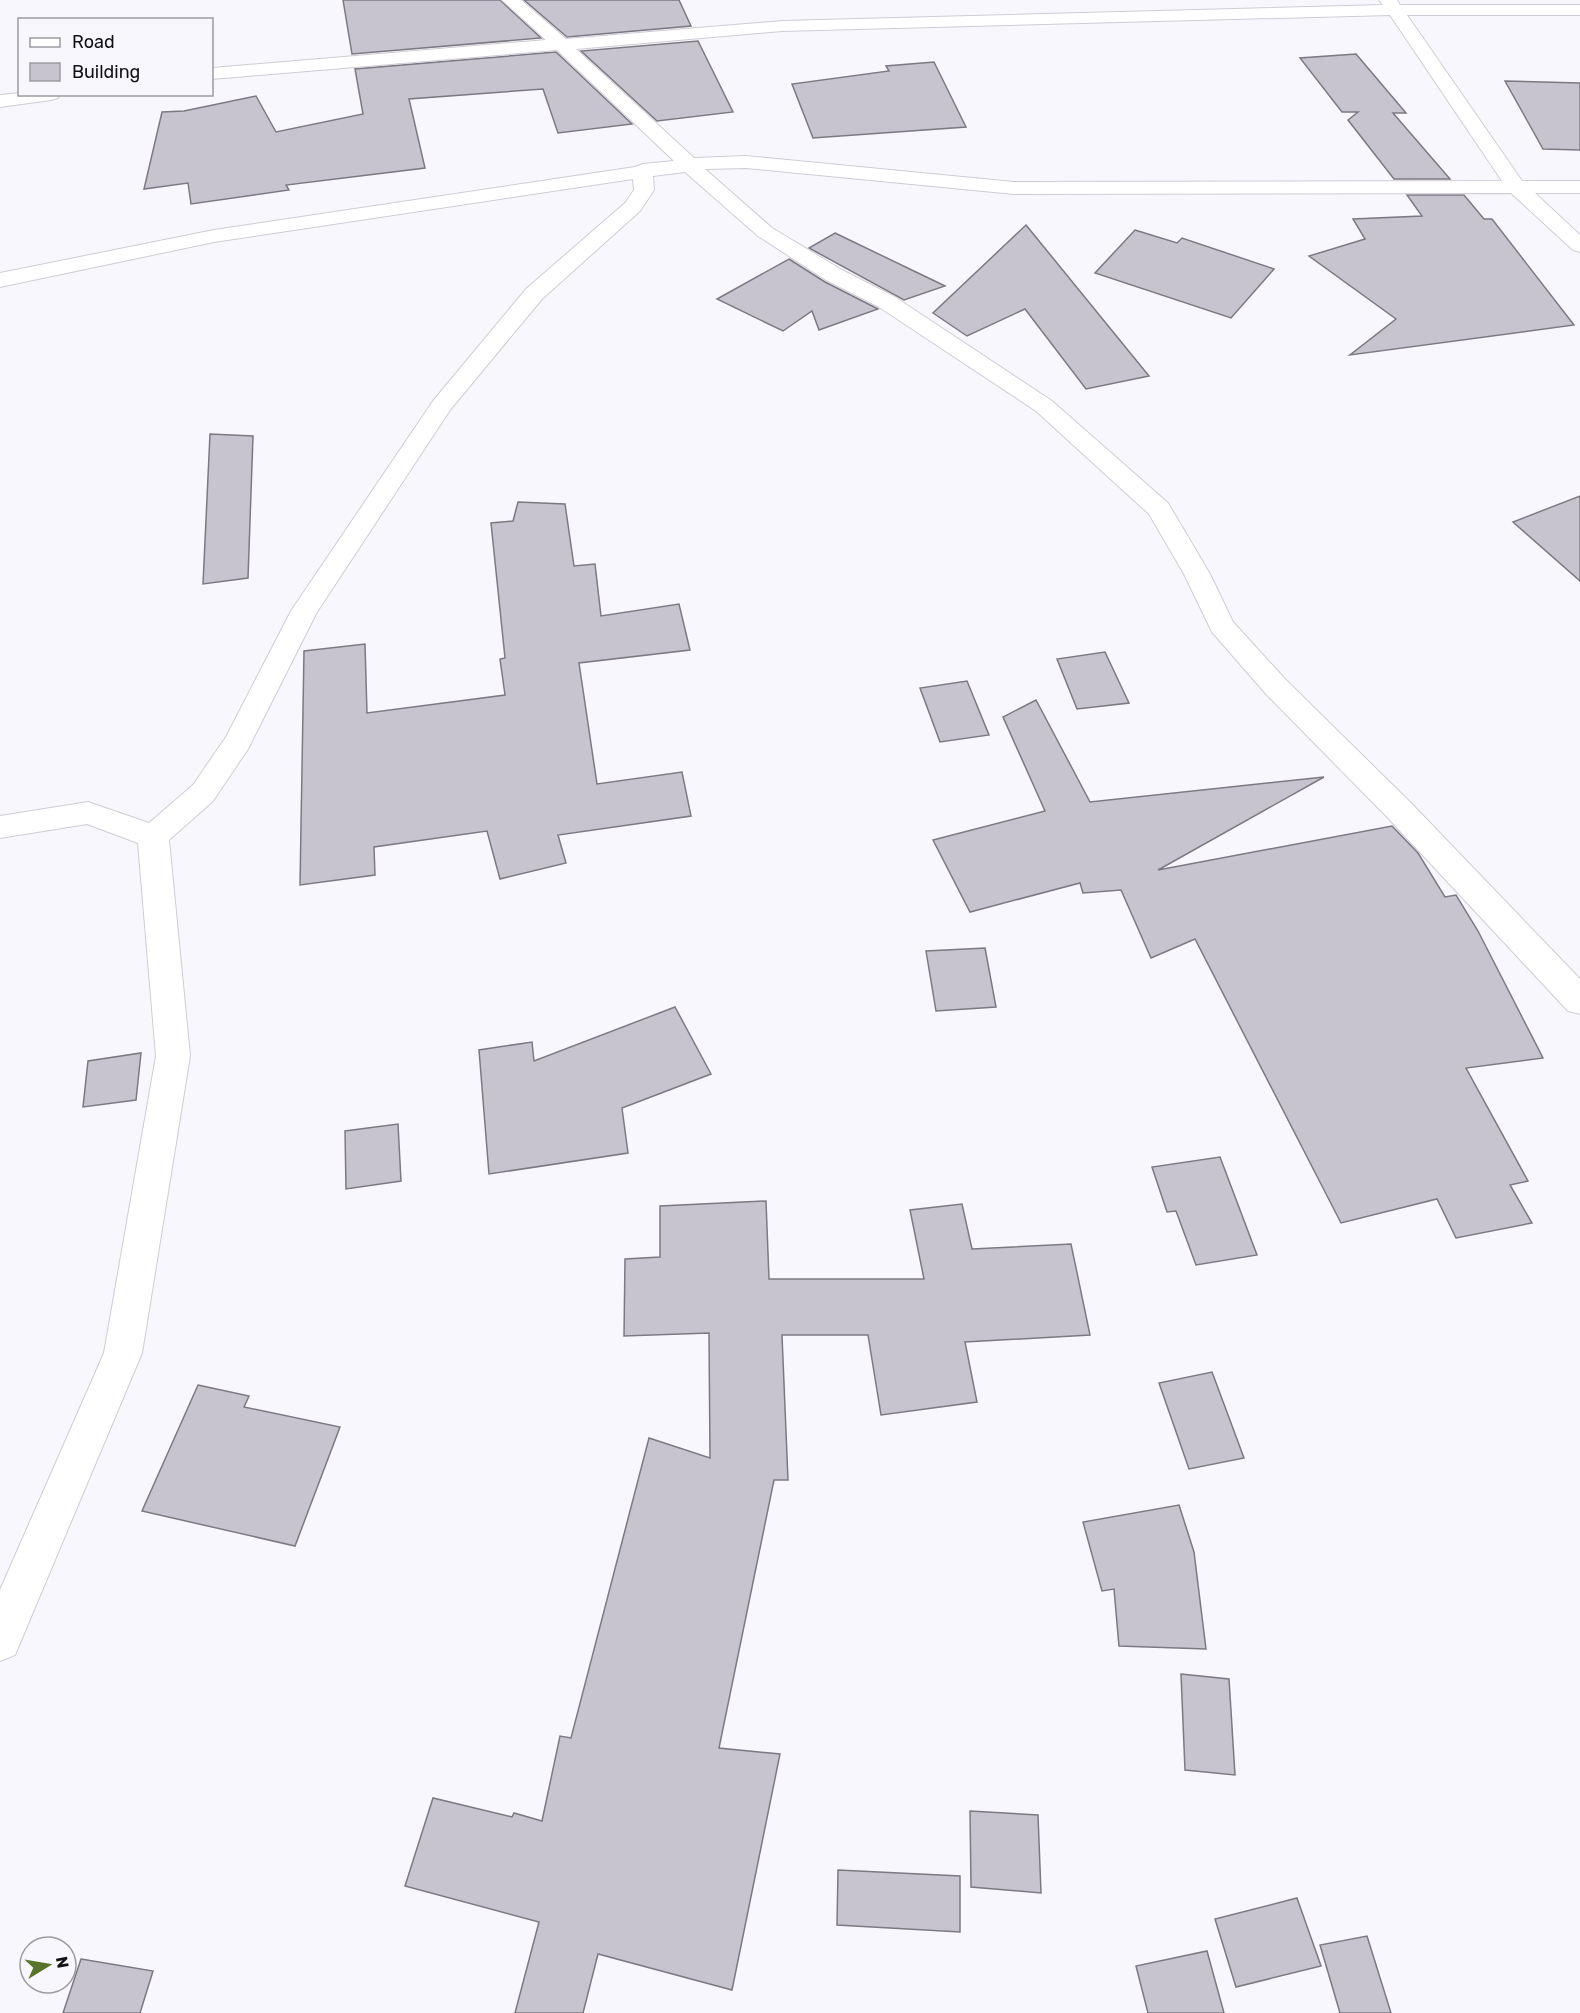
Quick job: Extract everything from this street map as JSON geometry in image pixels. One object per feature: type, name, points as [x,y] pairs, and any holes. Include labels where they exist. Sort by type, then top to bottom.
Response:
[{"type":"street","points":[[511,0],[765,232],[834,275],[887,302],[1044,406],[1159,510],[1197,574],[1222,626],[1276,687],[1400,811],[1580,1001]]},
{"type":"street","points":[[1391,5],[1517,188],[1580,246]]},
{"type":"street","points":[[213,74],[782,26],[1391,5],[1580,10]]},
{"type":"street","points":[[0,101],[36,96]]},
{"type":"street","points":[[0,280],[214,236],[688,164],[746,162],[1014,188],[1580,187]]},
{"type":"street","points":[[153,836],[203,793],[238,742],[304,611],[441,406],[534,294],[633,207],[644,190],[643,170]]},
{"type":"street","points":[[0,827],[88,813],[153,836]]},
{"type":"street","points":[[0,1640],[123,1353],[173,1056],[153,836]]},
{"type":"building","points":[[343,0],[500,0],[541,38],[352,54]]},
{"type":"building","points":[[524,0],[679,0],[691,26],[567,37]]},
{"type":"building","points":[[698,41],[733,112],[657,121],[581,51]]},
{"type":"building","points":[[556,52],[632,124],[558,133],[543,89],[409,99],[425,168],[286,185],[289,190],[191,204],[188,183],[144,189],[162,112],[184,111],[256,96],[276,132],[363,114],[355,69]]},
{"type":"building","points":[[1356,54],[1406,113],[1393,113],[1450,179],[1394,179],[1348,120],[1358,112],[1342,112],[1300,58]]},
{"type":"building","points":[[934,62],[966,127],[813,138],[792,84],[889,71],[886,66]]},
{"type":"building","points":[[1505,81],[1580,83],[1580,150],[1543,149]]},
{"type":"building","points":[[1407,195],[1464,195],[1484,219],[1492,219],[1574,325],[1350,355],[1396,319],[1309,256],[1365,239],[1353,219],[1422,216]]},
{"type":"building","points":[[1026,225],[1149,376],[1086,389],[1025,309],[967,336],[933,313]]},
{"type":"building","points":[[1135,230],[1177,243],[1182,238],[1274,269],[1231,318],[1095,273]]},
{"type":"building","points":[[835,233],[945,286],[904,300],[809,248]]},
{"type":"building","points":[[789,259],[825,282],[878,309],[819,330],[812,311],[783,331],[717,299]]},
{"type":"building","points":[[210,434],[253,436],[248,578],[203,584]]},
{"type":"building","points":[[1580,496],[1580,581],[1513,522]]},
{"type":"building","points":[[518,502],[565,504],[574,566],[595,564],[601,616],[679,604],[690,650],[579,663],[597,784],[682,772],[691,816],[558,835],[566,863],[500,879],[487,831],[374,847],[375,875],[300,885],[304,651],[365,644],[367,713],[505,695],[500,659],[505,658],[491,523],[513,521]]},
{"type":"building","points":[[1105,652],[1129,703],[1077,709],[1057,659]]},
{"type":"building","points":[[967,681],[989,735],[940,742],[920,688]]},
{"type":"building","points":[[1036,700],[1090,802],[1324,777],[1158,870],[1392,826],[1418,853],[1445,897],[1456,895],[1478,931],[1543,1058],[1466,1068],[1528,1181],[1510,1185],[1532,1223],[1456,1238],[1437,1199],[1341,1223],[1195,939],[1151,958],[1121,890],[1083,893],[1080,883],[970,912],[933,840],[1045,811],[1003,717]]},
{"type":"building","points":[[985,948],[996,1007],[936,1011],[926,951]]},
{"type":"building","points":[[675,1007],[711,1074],[622,1108],[628,1153],[489,1174],[479,1050],[532,1042],[534,1061]]},
{"type":"building","points":[[141,1053],[136,1100],[83,1107],[88,1061]]},
{"type":"building","points":[[398,1124],[401,1181],[346,1189],[345,1131]]},
{"type":"building","points":[[1220,1157],[1257,1255],[1196,1265],[1176,1211],[1167,1212],[1152,1167]]},
{"type":"building","points":[[766,1201],[769,1279],[924,1279],[910,1210],[962,1204],[972,1249],[1071,1244],[1090,1335],[965,1342],[977,1402],[881,1415],[868,1335],[782,1335],[788,1480],[774,1480],[719,1748],[780,1754],[732,1990],[598,1954],[583,2013],[515,2013],[539,1922],[405,1886],[433,1798],[512,1817],[514,1813],[542,1821],[560,1736],[571,1738],[649,1438],[710,1458],[709,1333],[624,1336],[625,1259],[660,1257],[660,1206]]},
{"type":"building","points":[[1212,1372],[1244,1458],[1189,1469],[1159,1383]]},
{"type":"building","points":[[198,1385],[249,1396],[244,1407],[340,1427],[295,1546],[142,1511]]},
{"type":"building","points":[[1179,1505],[1194,1552],[1206,1649],[1119,1646],[1114,1589],[1102,1591],[1083,1522]]},
{"type":"building","points":[[1181,1674],[1229,1679],[1235,1775],[1185,1770]]},
{"type":"building","points":[[970,1811],[1038,1815],[1041,1893],[971,1887]]},
{"type":"building","points":[[838,1870],[960,1876],[960,1932],[837,1925]]},
{"type":"building","points":[[1297,1898],[1321,1966],[1236,1987],[1215,1919]]},
{"type":"building","points":[[1367,1936],[1391,2013],[1340,2013],[1320,1945]]},
{"type":"building","points":[[1207,1951],[1224,2013],[1148,2013],[1136,1966]]},
{"type":"building","points":[[81,1959],[153,1971],[140,2013],[63,2013],[69,1995],[78,1995],[78,1968]]}]
